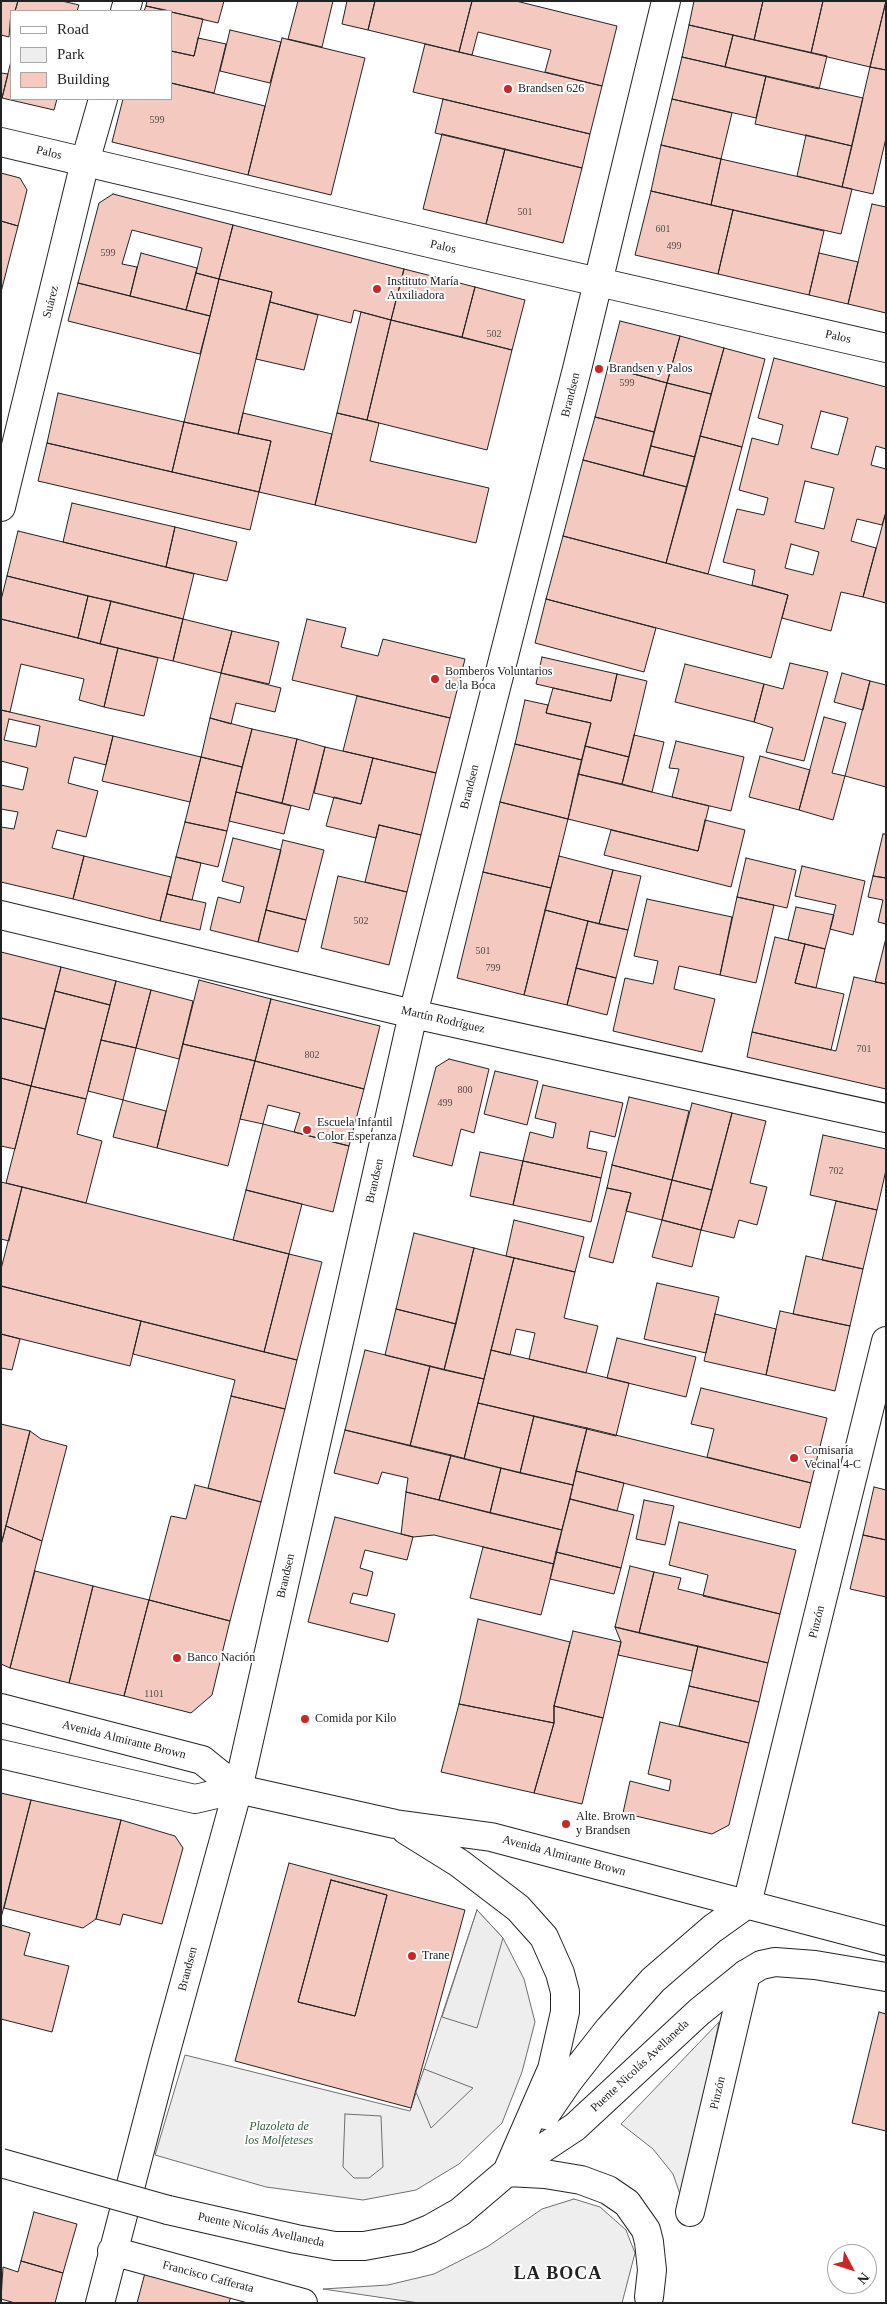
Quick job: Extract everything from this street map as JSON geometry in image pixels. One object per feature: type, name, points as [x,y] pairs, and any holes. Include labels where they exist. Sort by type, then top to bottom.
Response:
[{"type":"street","name":"Brandsen","points":[[100,2303],[112,2251],[238,1789],[412,1014],[598,283],[666,1]]},
{"type":"street","name":"Suárez","points":[[1,507],[85,162],[103,100]]},
{"type":"street","name":"Palos","points":[[1,142],[598,283],[886,348]]},
{"type":"street","name":"Martín Rodríguez","points":[[1,916],[412,1014],[886,1118]]},
{"type":"street","name":"Pinzón","points":[[748,1904],[886,1341]]},
{"type":"street","name":"Avenida Almirante Brown","points":[[1,1708],[202,1760],[238,1789]]},
{"type":"street","name":"Avenida Almirante Brown","points":[[1,1754],[195,1799],[238,1789],[395,1824],[491,1837],[886,1941]]},
{"type":"street","points":[[395,1824],[459,1863],[518,1908],[544,1937],[560,1973],[565,1992],[565,2012],[552,2070],[507,2172],[545,2174],[581,2180],[608,2190],[627,2204],[643,2225],[649,2242],[652,2270],[649,2300]]},
{"type":"street","name":"Puente Nicolás Avellaneda","points":[[507,2172],[569,2080],[615,2022],[653,1980],[712,1929],[748,1904]]},
{"type":"street","points":[[746,1974],[761,1965],[775,1962],[815,1965],[886,1977]]},
{"type":"street","name":"Pinzón","points":[[690,2212],[746,1974]]},
{"type":"street","name":"Puente Nicolás Avellaneda","points":[[1,2163],[168,2210],[296,2239],[335,2246],[364,2246],[408,2238],[430,2229],[473,2202],[507,2172],[575,2127],[692,2018],[746,1974]]},
{"type":"street","name":"Francisco Cafferata","points":[[112,2251],[303,2303]]},
{"type":"green space","name":"Plazoleta de los Molfeteses","points":[[477,1910],[503,1938],[524,1979],[535,2022],[522,2072],[502,2123],[459,2164],[416,2190],[363,2200],[266,2187],[155,2155],[185,2055],[410,2111]]},
{"type":"green space","points":[[719,2022],[682,2200],[673,2174],[653,2149],[621,2124]]},
{"type":"green space","points":[[574,2199],[600,2207],[626,2230],[635,2253],[622,2303],[419,2303],[323,2289],[388,2285],[434,2274],[487,2247],[542,2209]]},
{"type":"shaded area","points":[[477,1910],[503,1938],[477,2028],[442,2017]]},
{"type":"shaded area","points":[[424,2069],[473,2088],[431,2128],[416,2092]]},
{"type":"shaded area","points":[[345,2114],[381,2116],[383,2167],[369,2178],[354,2178],[343,2167]]},
{"type":"building","points":[[1,1],[18,1],[15,10],[10,10],[9,37],[1,35]]},
{"type":"building","points":[[18,1],[62,1],[79,5],[77,10],[15,10]]},
{"type":"building","points":[[147,1],[224,1],[218,23],[172,12],[172,10],[146,6]]},
{"type":"building","points":[[298,1],[333,1],[322,47],[288,39]]},
{"type":"building","points":[[347,1],[375,1],[368,30],[342,24]]},
{"type":"building","points":[[375,1],[472,1],[459,52],[368,30]]},
{"type":"building","points":[[472,1],[516,1],[617,26],[602,86],[545,72],[551,50],[478,32],[472,55],[459,52]]},
{"type":"building","points":[[694,1],[763,1],[754,40],[689,25]]},
{"type":"building","points":[[763,1],[823,1],[811,53],[754,40]]},
{"type":"building","points":[[823,1],[886,1],[870,67],[811,53]]},
{"type":"building","points":[[886,1],[886,70],[870,67]]},
{"type":"building","points":[[146,6],[165,10],[144,10]]},
{"type":"building","points":[[172,12],[203,19],[194,56],[172,51]]},
{"type":"building","points":[[689,25],[733,35],[725,67],[682,57]]},
{"type":"building","points":[[230,30],[281,42],[270,83],[220,71]]},
{"type":"building","points":[[733,35],[827,56],[819,89],[725,67]]},
{"type":"building","points":[[198,38],[226,44],[214,93],[172,83],[172,51],[194,56]]},
{"type":"building","points":[[282,38],[365,58],[331,195],[248,175]]},
{"type":"building","name":"Brandsen 626","points":[[425,44],[602,86],[590,134],[413,92]]},
{"type":"building","points":[[682,57],[766,76],[756,118],[672,99]]},
{"type":"building","points":[[10,65],[10,100],[2,98]]},
{"type":"building","points":[[870,67],[886,70],[886,138],[873,194],[842,187]]},
{"type":"building","points":[[1,73],[8,74],[2,98],[1,98]]},
{"type":"building","points":[[766,76],[863,98],[852,146],[755,124]]},
{"type":"building","points":[[172,83],[265,106],[248,175],[112,142],[123,100],[172,100]]},
{"type":"building","points":[[443,99],[590,134],[582,168],[435,133]]},
{"type":"building","points":[[672,99],[732,113],[721,159],[661,145]]},
{"type":"building","points":[[11,100],[57,100],[54,110]]},
{"type":"building","points":[[442,134],[505,149],[486,224],[423,209]]},
{"type":"building","points":[[806,135],[852,146],[842,187],[797,176]]},
{"type":"building","points":[[661,145],[721,159],[711,205],[651,191]]},
{"type":"building","points":[[505,149],[582,168],[563,243],[486,224]]},
{"type":"building","points":[[721,159],[852,189],[841,234],[711,205]]},
{"type":"building","points":[[1,173],[20,178],[27,190],[18,226],[1,221]]},
{"type":"building","points":[[651,191],[733,210],[718,274],[635,255]]},
{"type":"building","points":[[113,194],[233,225],[219,279],[196,273],[202,248],[132,230],[122,264],[137,267],[130,296],[78,283],[99,203]]},
{"type":"building","points":[[872,204],[886,207],[886,313],[848,304]]},
{"type":"building","points":[[733,210],[824,231],[809,295],[718,274]]},
{"type":"building","points":[[1,221],[18,226],[1,292]]},
{"type":"building","points":[[233,225],[404,269],[391,320],[354,310],[351,323],[270,302],[272,292],[219,279]]},
{"type":"building","points":[[141,253],[197,268],[186,310],[130,296]]},
{"type":"building","points":[[819,253],[858,262],[848,304],[809,295]]},
{"type":"building","points":[[404,269],[475,287],[462,337],[391,320]]},
{"type":"building","points":[[196,273],[219,279],[210,316],[186,310]]},
{"type":"building","points":[[219,279],[272,292],[238,434],[184,422]]},
{"type":"building","points":[[78,283],[210,316],[200,354],[68,321]]},
{"type":"building","points":[[475,287],[525,300],[512,350],[462,337]]},
{"type":"building","points":[[270,302],[318,315],[304,370],[256,359]]},
{"type":"building","points":[[361,312],[391,320],[367,420],[337,413]]},
{"type":"building","points":[[391,320],[512,350],[487,450],[367,420]]},
{"type":"building","points":[[620,321],[680,336],[667,383],[608,367]]},
{"type":"building","points":[[680,336],[724,348],[711,394],[667,383]]},
{"type":"building","points":[[724,348],[765,359],[742,447],[700,436]]},
{"type":"building","points":[[774,358],[886,387],[886,449],[876,446],[871,465],[886,469],[886,512],[882,525],[857,519],[851,541],[876,548],[863,597],[841,592],[831,631],[782,618],[788,595],[752,585],[755,570],[723,562],[737,509],[764,515],[768,498],[739,490],[752,438],[778,445],[783,425],[758,418]],"holes":[[[821,411],[848,418],[838,455],[811,448]],[[805,481],[834,488],[824,529],[795,522]],[[791,544],[819,552],[813,575],[785,568]]]},
{"type":"building","points":[[608,367],[667,383],[654,432],[595,417]]},
{"type":"building","points":[[667,383],[711,394],[695,457],[651,446]]},
{"type":"building","points":[[58,393],[184,422],[172,472],[47,443]]},
{"type":"building","points":[[243,413],[332,434],[315,505],[259,492],[271,441],[238,434]]},
{"type":"building","points":[[337,413],[379,423],[370,461],[489,488],[476,543],[315,505]]},
{"type":"building","points":[[595,417],[654,432],[643,476],[583,460]]},
{"type":"building","points":[[184,422],[271,441],[259,492],[172,472]]},
{"type":"building","points":[[700,436],[742,447],[708,574],[666,563]]},
{"type":"building","points":[[47,443],[259,492],[250,530],[38,481]]},
{"type":"building","points":[[651,446],[695,457],[687,487],[643,476]]},
{"type":"building","points":[[583,460],[687,487],[666,563],[563,536]]},
{"type":"building","points":[[72,503],[175,527],[166,567],[63,542]]},
{"type":"building","points":[[886,512],[886,603],[863,597]]},
{"type":"building","points":[[175,527],[237,542],[227,581],[166,567]]},
{"type":"building","points":[[18,531],[194,574],[183,619],[7,576]]},
{"type":"building","points":[[563,536],[788,595],[771,658],[546,599]]},
{"type":"building","points":[[7,576],[88,596],[78,638],[1,619],[1,600]]},
{"type":"building","points":[[88,596],[111,601],[100,644],[78,638]]},
{"type":"building","points":[[546,599],[656,628],[644,672],[535,643]]},
{"type":"building","points":[[111,601],[183,619],[173,661],[100,644]]},
{"type":"building","points":[[1,619],[118,648],[104,707],[79,700],[84,679],[21,664],[10,712],[1,710]]},
{"type":"building","points":[[183,619],[232,631],[221,673],[173,661]]},
{"type":"building","points":[[307,619],[346,628],[341,647],[378,656],[383,639],[465,659],[450,718],[292,680]]},
{"type":"building","points":[[232,631],[279,642],[269,684],[221,673]]},
{"type":"building","points":[[118,648],[158,658],[144,716],[104,707]]},
{"type":"building","points":[[542,657],[617,674],[611,701],[536,684]]},
{"type":"building","points":[[790,663],[828,672],[804,761],[766,752],[773,728],[754,722],[764,684],[783,689]]},
{"type":"building","points":[[685,664],[764,684],[754,722],[675,702]]},
{"type":"building","points":[[221,673],[281,688],[275,712],[236,703],[231,724],[210,718]]},
{"type":"building","points":[[842,673],[870,681],[863,710],[834,702]]},
{"type":"building","points":[[617,674],[647,681],[629,757],[585,746],[591,723],[546,713],[553,688],[611,701]]},
{"type":"building","points":[[870,681],[886,685],[886,787],[845,776]]},
{"type":"building","points":[[357,696],[450,718],[436,773],[343,751]]},
{"type":"building","points":[[525,700],[548,705],[546,713],[591,723],[582,760],[515,744]]},
{"type":"building","points":[[1,710],[113,736],[106,765],[74,757],[68,783],[98,791],[86,837],[57,830],[52,848],[84,856],[73,899],[1,882],[1,827],[14,829],[18,812],[1,809],[1,785],[23,790],[28,768],[1,761]],"holes":[[[9,719],[40,726],[36,747],[4,740]]]},
{"type":"building","points":[[824,717],[846,723],[832,773],[845,776],[833,820],[799,810]]},
{"type":"building","points":[[210,718],[252,729],[242,767],[201,757]]},
{"type":"building","points":[[252,729],[297,739],[282,803],[236,792]]},
{"type":"building","points":[[634,735],[664,742],[652,792],[622,784]]},
{"type":"building","points":[[113,736],[201,757],[190,802],[102,781]]},
{"type":"building","points":[[297,739],[325,747],[309,810],[282,803]]},
{"type":"building","points":[[676,741],[744,757],[731,811],[672,797],[679,769],[669,768]]},
{"type":"building","points":[[515,744],[582,760],[568,819],[500,802]]},
{"type":"building","points":[[585,746],[629,757],[622,784],[578,774]]},
{"type":"building","points":[[325,747],[373,758],[361,804],[314,793]]},
{"type":"building","points":[[760,756],[810,770],[799,810],[749,797]]},
{"type":"building","points":[[201,757],[242,767],[227,831],[185,822]]},
{"type":"building","points":[[373,758],[436,773],[421,835],[379,825],[376,838],[326,826],[334,797],[361,804]]},
{"type":"building","points":[[578,774],[709,806],[698,851],[568,819]]},
{"type":"building","points":[[236,792],[291,806],[284,834],[229,821]]},
{"type":"building","points":[[500,802],[568,819],[551,888],[483,872]]},
{"type":"building","points":[[705,820],[745,830],[731,887],[604,855],[611,830],[698,851]]},
{"type":"building","points":[[185,822],[227,831],[218,867],[176,857]]},
{"type":"building","points":[[379,825],[421,835],[407,892],[365,882]]},
{"type":"building","points":[[883,834],[886,834],[886,878],[873,876]]},
{"type":"building","points":[[233,838],[281,850],[258,942],[210,930],[218,897],[240,903],[244,887],[222,881]]},
{"type":"building","points":[[283,840],[324,850],[306,920],[266,910]]},
{"type":"building","points":[[84,856],[171,877],[160,921],[73,899]]},
{"type":"building","points":[[559,856],[613,870],[599,924],[545,910]]},
{"type":"building","points":[[176,857],[201,863],[192,900],[167,894]]},
{"type":"building","points":[[746,858],[796,870],[787,908],[737,897]]},
{"type":"building","points":[[802,866],[865,881],[853,935],[830,929],[836,905],[795,896]]},
{"type":"building","points":[[613,870],[641,876],[628,930],[599,924]]},
{"type":"building","points":[[483,872],[551,888],[524,995],[457,978]]},
{"type":"building","points":[[338,876],[407,892],[389,965],[321,948]]},
{"type":"building","points":[[873,876],[886,878],[886,924],[878,922],[883,900],[868,897]]},
{"type":"building","points":[[167,894],[206,903],[200,930],[160,921]]},
{"type":"building","points":[[737,897],[774,905],[756,983],[720,975]]},
{"type":"building","points":[[647,899],[732,917],[720,975],[679,966],[674,989],[715,999],[702,1052],[613,1031],[625,978],[653,984],[658,961],[634,956]]},
{"type":"building","points":[[796,907],[834,915],[825,949],[788,940]]},
{"type":"building","points":[[266,910],[306,920],[298,952],[258,942]]},
{"type":"building","points":[[545,910],[588,921],[567,1005],[524,995]]},
{"type":"building","points":[[588,921],[628,930],[616,978],[576,968]]},
{"type":"building","points":[[775,937],[805,944],[795,983],[844,994],[831,1050],[752,1032]]},
{"type":"building","points":[[886,938],[886,984],[875,982]]},
{"type":"building","points":[[805,944],[825,949],[816,988],[795,983]]},
{"type":"building","points":[[1,952],[61,967],[45,1029],[1,1018]]},
{"type":"building","points":[[61,967],[116,981],[110,1005],[55,991]]},
{"type":"building","points":[[576,968],[616,978],[607,1015],[567,1005]]},
{"type":"building","points":[[854,977],[886,984],[886,1089],[747,1057],[752,1032],[836,1051]]},
{"type":"building","points":[[199,980],[271,999],[255,1061],[183,1044]]},
{"type":"building","points":[[116,981],[151,990],[136,1048],[101,1040]]},
{"type":"building","points":[[151,990],[193,1001],[179,1059],[136,1048]]},
{"type":"building","points":[[55,991],[110,1005],[86,1099],[31,1086]]},
{"type":"building","points":[[271,999],[380,1026],[364,1089],[255,1061]]},
{"type":"building","points":[[1,1018],[45,1029],[31,1086],[1,1078]]},
{"type":"building","points":[[101,1040],[136,1048],[123,1100],[88,1091]]},
{"type":"building","points":[[183,1044],[255,1061],[228,1166],[157,1148]]},
{"type":"building","points":[[449,1059],[489,1069],[474,1133],[461,1129],[452,1166],[413,1156],[436,1067]]},
{"type":"building","points":[[255,1061],[364,1089],[349,1146],[294,1132],[300,1113],[268,1105],[263,1124],[240,1119]]},
{"type":"building","points":[[495,1071],[538,1081],[527,1125],[484,1114]]},
{"type":"building","points":[[1,1078],[31,1086],[15,1149],[1,1146]]},
{"type":"building","points":[[543,1085],[623,1103],[615,1137],[590,1131],[587,1148],[607,1152],[601,1178],[523,1161],[530,1132],[553,1138],[556,1123],[535,1118]]},
{"type":"building","points":[[31,1086],[86,1099],[77,1134],[102,1141],[86,1203],[6,1183]]},
{"type":"building","points":[[629,1097],[689,1111],[672,1180],[612,1165]]},
{"type":"building","points":[[123,1100],[166,1111],[157,1148],[113,1137]]},
{"type":"building","points":[[692,1103],[732,1113],[712,1190],[672,1180]]},
{"type":"building","points":[[732,1113],[766,1121],[750,1183],[767,1187],[757,1225],[739,1220],[734,1238],[701,1230]]},
{"type":"building","points":[[263,1124],[349,1146],[333,1212],[246,1190]]},
{"type":"building","points":[[823,1135],[886,1149],[886,1170],[877,1210],[810,1195]]},
{"type":"building","points":[[480,1152],[523,1161],[513,1205],[470,1196]]},
{"type":"building","points":[[523,1161],[601,1178],[591,1222],[513,1205]]},
{"type":"building","points":[[612,1165],[672,1180],[662,1220],[626,1211],[631,1193],[607,1188]]},
{"type":"building","points":[[672,1180],[712,1190],[701,1230],[662,1220]]},
{"type":"building","points":[[1,1182],[22,1187],[9,1241],[1,1239]]},
{"type":"building","points":[[22,1187],[289,1254],[264,1352],[1,1286],[1,1269]]},
{"type":"building","points":[[607,1188],[631,1193],[613,1263],[589,1257]]},
{"type":"building","points":[[246,1190],[302,1204],[289,1254],[233,1240]]},
{"type":"building","points":[[836,1201],[877,1210],[863,1269],[822,1260]]},
{"type":"building","points":[[514,1220],[584,1237],[575,1272],[506,1256]]},
{"type":"building","points":[[662,1220],[701,1230],[692,1267],[652,1257]]},
{"type":"building","points":[[414,1233],[474,1248],[456,1324],[396,1309]]},
{"type":"building","points":[[474,1248],[514,1258],[484,1379],[444,1370]]},
{"type":"building","points":[[289,1254],[322,1262],[297,1360],[264,1352]]},
{"type":"building","points":[[806,1256],[863,1269],[850,1326],[793,1314]]},
{"type":"building","points":[[514,1258],[575,1272],[564,1318],[598,1326],[586,1373],[529,1359],[535,1333],[516,1329],[510,1355],[491,1350]]},
{"type":"building","points":[[657,1283],[719,1297],[706,1353],[644,1339]]},
{"type":"building","points":[[1,1286],[141,1321],[130,1366],[1,1334]]},
{"type":"building","points":[[396,1309],[456,1324],[444,1370],[385,1355]]},
{"type":"building","points":[[780,1311],[850,1326],[835,1391],[766,1375]]},
{"type":"building","points":[[715,1314],[776,1329],[766,1375],[704,1361]]},
{"type":"building","points":[[141,1321],[297,1360],[285,1409],[231,1396],[235,1380],[133,1354]]},
{"type":"building","points":[[1,1334],[20,1339],[12,1370],[1,1368]]},
{"type":"building","points":[[617,1338],[696,1357],[686,1397],[607,1378]]},
{"type":"building","points":[[365,1350],[430,1366],[410,1446],[345,1430]]},
{"type":"building","points":[[491,1350],[629,1383],[616,1436],[478,1403]]},
{"type":"building","points":[[430,1366],[484,1379],[464,1459],[410,1446]]},
{"type":"building","points":[[701,1388],[827,1418],[811,1483],[707,1457],[714,1429],[691,1424]]},
{"type":"building","points":[[231,1396],[285,1409],[261,1502],[208,1488]]},
{"type":"building","points":[[478,1403],[534,1416],[520,1473],[464,1459]]},
{"type":"building","points":[[534,1416],[587,1428],[573,1485],[520,1473]]},
{"type":"building","points":[[1,1424],[30,1431],[1,1545]]},
{"type":"building","points":[[587,1428],[811,1483],[800,1528],[576,1471]]},
{"type":"building","points":[[345,1430],[451,1455],[439,1500],[406,1492],[408,1478],[382,1472],[378,1484],[334,1473]]},
{"type":"building","points":[[30,1431],[41,1439],[67,1446],[42,1541],[6,1526]]},
{"type":"building","points":[[451,1455],[501,1468],[490,1513],[439,1500]]},
{"type":"building","points":[[501,1468],[573,1485],[562,1530],[490,1513]]},
{"type":"building","points":[[576,1471],[624,1483],[617,1511],[570,1499]]},
{"type":"building","points":[[195,1485],[261,1502],[230,1621],[149,1600],[171,1516],[186,1519]]},
{"type":"building","points":[[874,1487],[886,1490],[886,1540],[863,1535]]},
{"type":"building","points":[[406,1492],[562,1530],[554,1564],[434,1535],[413,1537],[401,1534]]},
{"type":"building","points":[[570,1499],[634,1515],[621,1568],[556,1552]]},
{"type":"building","points":[[644,1500],[674,1506],[665,1545],[636,1539]]},
{"type":"building","points":[[335,1517],[413,1537],[407,1560],[365,1550],[360,1568],[373,1572],[367,1596],[353,1593],[350,1603],[395,1614],[388,1642],[308,1622]]},
{"type":"building","points":[[679,1522],[796,1550],[780,1614],[703,1596],[708,1575],[669,1565]]},
{"type":"building","points":[[6,1526],[42,1541],[10,1668],[1,1664],[1,1545]]},
{"type":"building","points":[[863,1535],[886,1540],[886,1597],[850,1589]]},
{"type":"building","points":[[483,1547],[554,1564],[541,1615],[470,1598]]},
{"type":"building","points":[[556,1552],[621,1568],[614,1594],[550,1579]]},
{"type":"building","points":[[630,1566],[654,1572],[639,1633],[615,1627]]},
{"type":"building","points":[[35,1571],[93,1586],[69,1683],[10,1668]]},
{"type":"building","points":[[654,1572],[681,1578],[678,1589],[780,1614],[768,1663],[639,1633]]},
{"type":"building","points":[[93,1586],[149,1600],[124,1696],[69,1683]]},
{"type":"building","name":"Banco Nación","points":[[149,1600],[230,1621],[212,1695],[191,1713],[124,1696]]},
{"type":"building","points":[[478,1619],[570,1642],[554,1706],[554,1723],[459,1704]]},
{"type":"building","points":[[615,1627],[698,1646],[692,1671],[618,1655],[621,1642]]},
{"type":"building","points":[[573,1631],[621,1642],[603,1718],[554,1706]]},
{"type":"building","points":[[698,1646],[768,1663],[759,1702],[689,1686]]},
{"type":"building","points":[[689,1686],[759,1702],[749,1743],[679,1726]]},
{"type":"building","points":[[459,1704],[554,1723],[534,1793],[441,1772]]},
{"type":"building","points":[[554,1706],[603,1718],[582,1804],[534,1793],[554,1723]]},
{"type":"building","points":[[660,1722],[749,1743],[729,1825],[712,1834],[623,1813],[630,1781],[669,1791],[671,1780],[648,1774]]},
{"type":"building","points":[[1,1793],[31,1800],[1,1918]]},
{"type":"building","points":[[31,1800],[121,1820],[96,1919],[83,1928],[4,1908]]},
{"type":"building","points":[[121,1820],[175,1836],[183,1848],[162,1924],[123,1914],[120,1925],[96,1919]]},
{"type":"building","name":"Trane","points":[[289,1863],[465,1910],[411,2108],[235,2061]],"holes":[[[331,1880],[387,1895],[355,2016],[298,2002]]]},
{"type":"building","points":[[331,1880],[387,1895],[355,2016],[298,2002]]},
{"type":"building","points":[[1,1925],[30,1933],[24,1955],[69,1966],[52,2032],[1,2019]]},
{"type":"building","points":[[879,2012],[886,2014],[886,2131],[852,2123]]},
{"type":"building","points":[[34,2212],[77,2224],[63,2273],[21,2261]]},
{"type":"building","points":[[21,2261],[63,2273],[55,2303],[15,2303],[1,2299],[3,2267],[18,2272]]},
{"type":"building","points":[[145,2273],[231,2296],[229,2303],[137,2303]]},
{"type":"place","name":"Brandsen 626","points":[[508,89]]},
{"type":"place","name":"Instituto María Auxiliadora","points":[[377,289]]},
{"type":"place","name":"Brandsen y Palos","points":[[599,369]]},
{"type":"place","name":"Bomberos Voluntarios de la Boca","points":[[435,679]]},
{"type":"place","name":"Escuela Infantil Color Esperanza","points":[[307,1130]]},
{"type":"place","name":"Comisaría Vecinal 4-C","points":[[794,1458]]},
{"type":"place","name":"Banco Nación","points":[[177,1658]]},
{"type":"place","name":"Comida por Kilo","points":[[305,1719]]},
{"type":"place","name":"Alte. Brown y Brandsen","points":[[566,1824]]},
{"type":"place","name":"Trane","points":[[412,1956]]},
{"type":"district","name":"LA BOCA","points":[[558,2274]]}]
